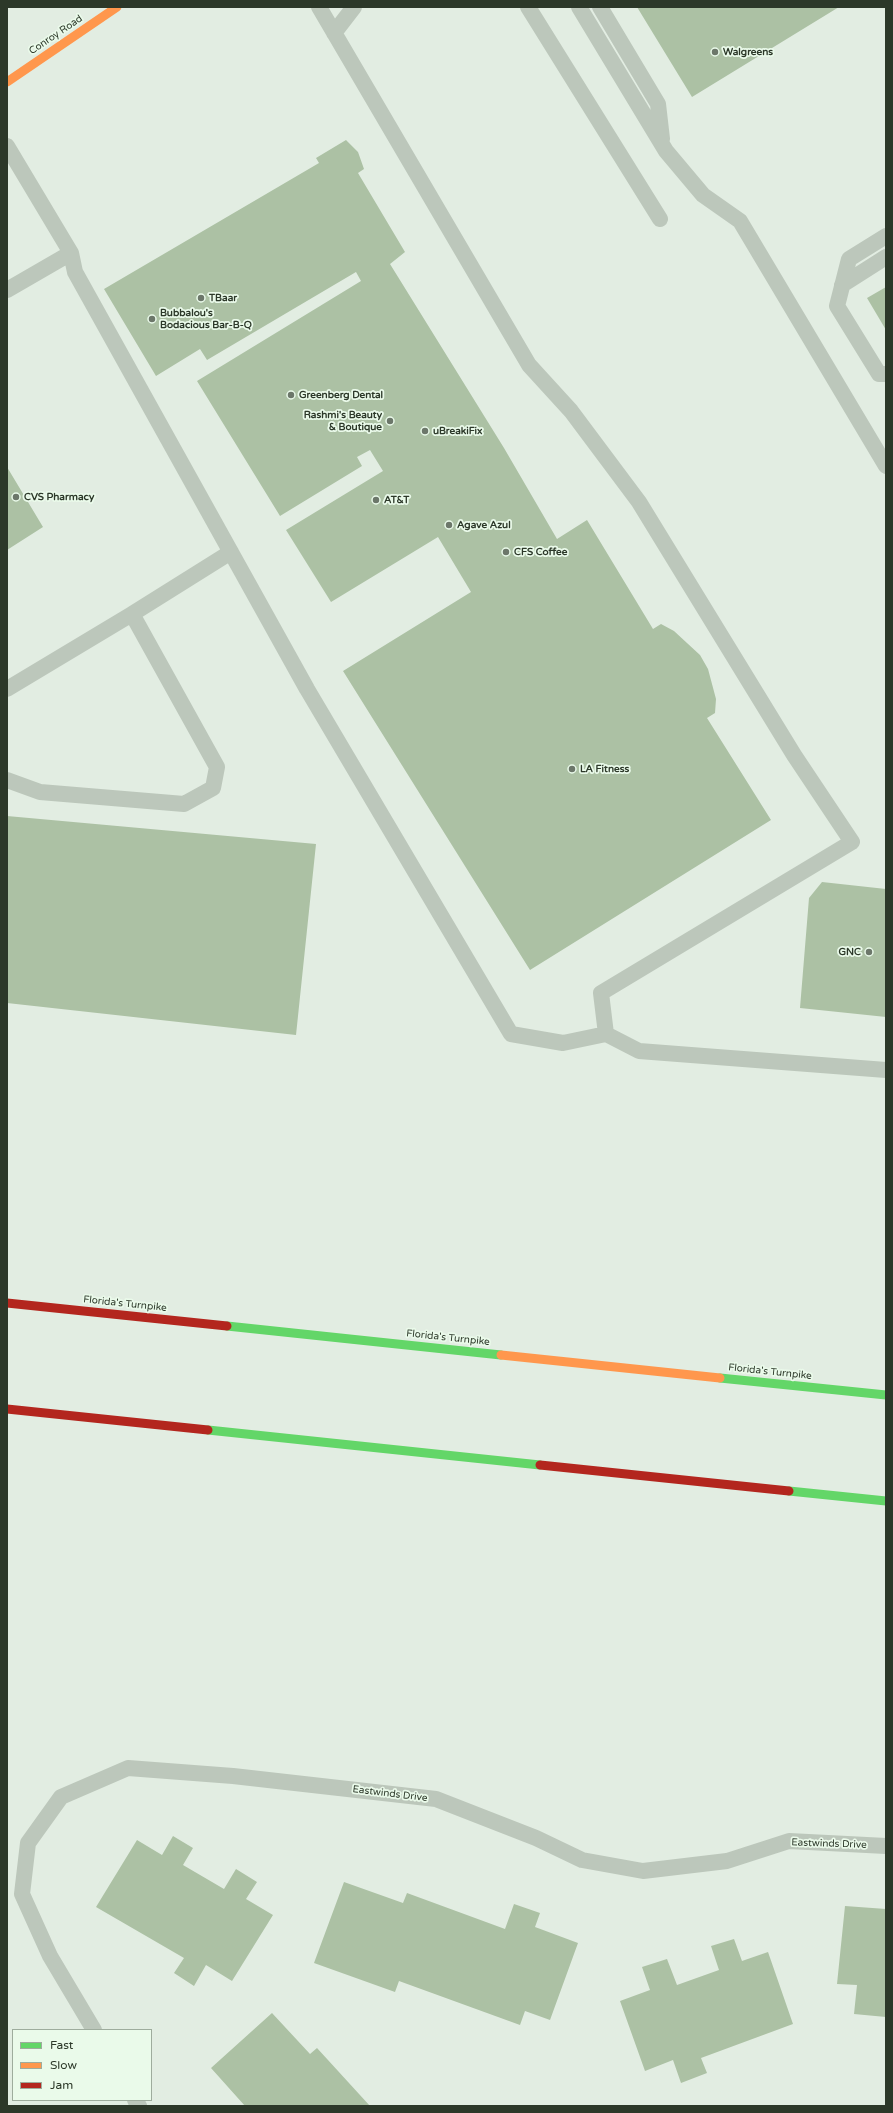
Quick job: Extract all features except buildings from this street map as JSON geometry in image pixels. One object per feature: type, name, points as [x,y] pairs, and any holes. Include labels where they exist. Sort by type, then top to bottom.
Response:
[{"type":"main road","name":"Conroy Road","points":[[7,82],[117,7]]},
{"type":"main road","name":"Florida's Turnpike","points":[[7,1303],[886,1395]]},
{"type":"main road","points":[[7,1409],[886,1501]]},
{"type":"lane","points":[[319,7],[529,364],[571,411],[639,502],[794,755],[852,842],[601,993],[606,1034]]},
{"type":"lane","points":[[334,33],[354,7]]},
{"type":"lane","points":[[528,7],[660,219]]},
{"type":"lane","points":[[579,7],[662,145],[703,195],[740,221],[886,466]]},
{"type":"lane","points":[[600,7],[658,104],[662,145]]},
{"type":"lane","points":[[7,146],[71,253],[75,272],[307,689],[511,1034],[563,1043],[606,1034],[639,1052],[886,1070]]},
{"type":"lane","points":[[886,236],[849,259],[837,306],[879,374],[886,374]]},
{"type":"lane","points":[[7,290],[71,253]]},
{"type":"lane","points":[[842,285],[886,257]]},
{"type":"lane","points":[[7,689],[132,614],[231,552]]},
{"type":"lane","points":[[7,780],[40,792],[184,804],[214,788],[217,767],[132,614]]},
{"type":"lane","name":"Eastwinds Drive","points":[[93,2029],[50,1956],[22,1894],[28,1843],[61,1797],[128,1768],[233,1776],[436,1799],[536,1838],[582,1860],[643,1871],[727,1860],[790,1841],[886,1846]]},
{"type":"traffic: fast","points":[[227,1326],[501,1355]]},
{"type":"traffic: fast","points":[[720,1378],[886,1395]]},
{"type":"traffic: fast","points":[[208,1430],[540,1465]]},
{"type":"traffic: fast","points":[[789,1491],[886,1501]]},
{"type":"traffic: slow","points":[[7,82],[117,7]]},
{"type":"traffic: slow","points":[[501,1355],[720,1378]]},
{"type":"traffic: jam","points":[[7,1303],[227,1326]]},
{"type":"traffic: jam","points":[[7,1409],[208,1430]]},
{"type":"traffic: jam","points":[[540,1465],[789,1491]]},
{"type":"place","name":"Walgreens","points":[[715,52]]},
{"type":"place","name":"TBaar","points":[[201,298]]},
{"type":"place","name":"Bubbalou's Bodacious Bar-B-Q","points":[[152,319]]},
{"type":"place","name":"Greenberg Dental","points":[[291,395]]},
{"type":"place","name":"Rashmi's Beauty & Boutique","points":[[390,421]]},
{"type":"place","name":"uBreakiFix","points":[[425,431]]},
{"type":"place","name":"CVS Pharmacy","points":[[16,497]]},
{"type":"place","name":"AT&T","points":[[376,500]]},
{"type":"place","name":"Agave Azul","points":[[449,525]]},
{"type":"place","name":"CFS Coffee","points":[[506,552]]},
{"type":"place","name":"LA Fitness","points":[[572,769]]},
{"type":"place","name":"GNC","points":[[869,952]]}]
